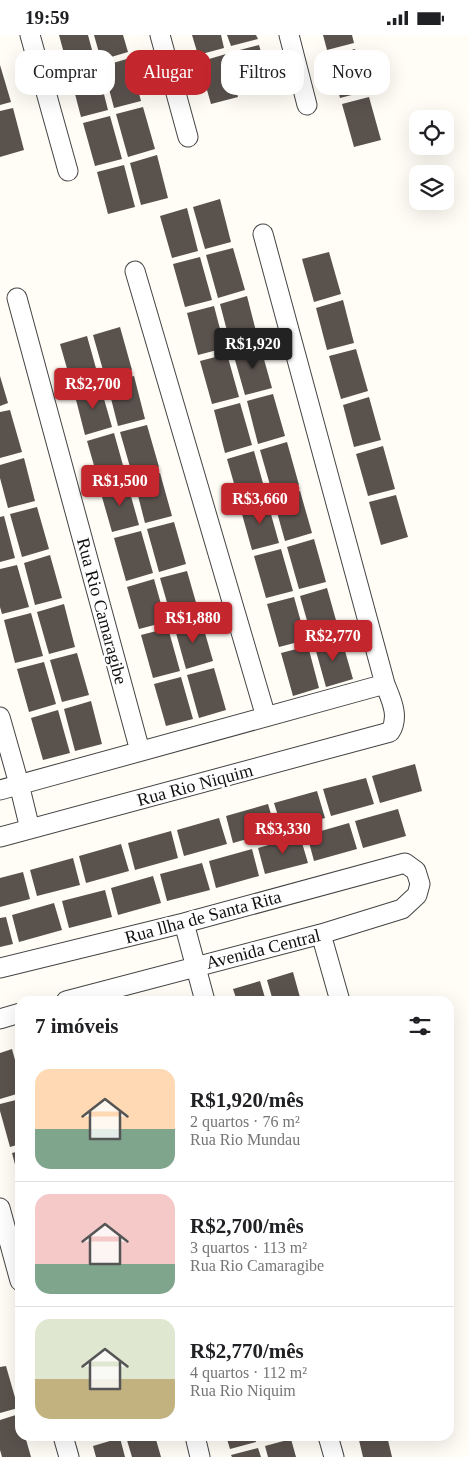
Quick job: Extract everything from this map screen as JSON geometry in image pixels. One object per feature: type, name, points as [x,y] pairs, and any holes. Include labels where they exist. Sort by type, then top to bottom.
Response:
[{"type":"street","points":[[30,35],[68,171]]},
{"type":"street","points":[[160,35],[188,137]]},
{"type":"street","points":[[289,35],[307,105]]},
{"type":"street","points":[[0,790],[384,684],[263,235]]},
{"type":"street","points":[[135,271],[266,717]]},
{"type":"street","name":"Rua Rio Camaragibe","points":[[17,298],[140,751]]},
{"type":"street","name":"Rua Rio Niquim","points":[[0,837],[390,732],[393,727],[394,707],[384,684]]},
{"type":"street","points":[[0,717],[30,829]]},
{"type":"street","name":"Rua llha de Santa Rita","points":[[0,968],[184,923],[405,863]]},
{"type":"street","name":"Avenida Central","points":[[88,996],[195,966],[321,934],[402,909],[418,895],[420,884],[416,871],[405,863]]},
{"type":"street","points":[[184,923],[204,996]]},
{"type":"street","points":[[321,934],[339,996]]},
{"type":"street","points":[[0,1019],[15,1014]]},
{"type":"street","points":[[0,1208],[15,1263]]},
{"type":"street","points":[[64,1441],[69,1457]]},
{"type":"street","points":[[196,1441],[200,1457]]},
{"type":"street","points":[[329,1441],[334,1457]]},
{"type":"building","points":[[59,35],[88,35],[92,50],[63,50]]},
{"type":"building","points":[[94,35],[123,35],[127,50],[125,50],[125,53],[115,56],[115,50],[98,50]]},
{"type":"building","points":[[192,35],[221,35],[224,48],[211,52],[196,50]]},
{"type":"building","points":[[227,35],[256,35],[258,39],[231,46]]},
{"type":"building","points":[[323,35],[352,35],[354,43],[327,50]]},
{"type":"building","points":[[259,45],[260,50],[240,50]]},
{"type":"building","points":[[221,55],[221,95],[237,95],[238,97],[211,104],[208,95],[211,95],[211,58]]},
{"type":"building","points":[[125,59],[125,95],[139,95],[141,101],[114,108],[111,95],[115,95],[115,62]]},
{"type":"building","points":[[0,65],[11,102],[0,105]]},
{"type":"building","points":[[75,95],[104,95],[108,110],[81,117]]},
{"type":"building","points":[[339,95],[352,95],[340,98]]},
{"type":"building","points":[[369,97],[381,140],[354,147],[342,104]]},
{"type":"building","points":[[143,107],[155,149],[128,157],[116,114]]},
{"type":"building","points":[[13,108],[24,150],[0,157],[0,111]]},
{"type":"building","points":[[110,116],[122,159],[95,166],[83,123]]},
{"type":"building","points":[[157,155],[168,198],[141,205],[130,163]]},
{"type":"building","points":[[124,165],[135,207],[108,214],[97,172]]},
{"type":"building","points":[[220,199],[231,242],[205,249],[193,207]]},
{"type":"building","points":[[187,208],[198,251],[172,258],[160,216]]},
{"type":"building","points":[[233,248],[245,290],[218,298],[206,255]]},
{"type":"building","points":[[329,252],[341,294],[314,302],[302,259]]},
{"type":"building","points":[[200,257],[212,300],[185,307],[173,264]]},
{"type":"building","points":[[247,296],[258,339],[231,346],[220,304]]},
{"type":"building","points":[[343,300],[354,343],[327,350],[316,308]]},
{"type":"building","points":[[214,306],[225,348],[198,355],[187,313]]},
{"type":"building","points":[[120,327],[132,370],[105,377],[93,335]]},
{"type":"building","points":[[87,336],[99,379],[72,386],[60,344]]},
{"type":"building","points":[[260,345],[272,388],[245,395],[233,353]]},
{"type":"building","points":[[356,349],[368,391],[341,399],[329,356]]},
{"type":"building","points":[[227,354],[239,397],[212,404],[200,361]]},
{"type":"building","points":[[0,376],[8,403],[0,406]]},
{"type":"building","points":[[134,376],[145,419],[118,426],[107,383]]},
{"type":"building","points":[[100,385],[112,427],[85,435],[74,392]]},
{"type":"building","points":[[273,394],[285,436],[258,444],[247,401]]},
{"type":"building","points":[[369,397],[381,440],[354,447],[343,405]]},
{"type":"building","points":[[240,403],[252,445],[225,453],[214,410]]},
{"type":"building","points":[[10,410],[22,452],[0,458],[0,412]]},
{"type":"building","points":[[147,425],[159,467],[132,474],[120,432]]},
{"type":"building","points":[[114,433],[126,476],[99,483],[87,441]]},
{"type":"building","points":[[287,442],[299,485],[272,492],[260,450]]},
{"type":"building","points":[[383,446],[395,489],[368,496],[356,454]]},
{"type":"building","points":[[254,451],[266,494],[239,501],[227,459]]},
{"type":"building","points":[[24,458],[35,501],[8,508],[0,478],[0,465]]},
{"type":"building","points":[[160,473],[172,516],[145,523],[134,480]]},
{"type":"building","points":[[127,482],[139,525],[112,532],[100,490]]},
{"type":"building","points":[[300,491],[312,533],[285,541],[273,498]]},
{"type":"building","points":[[396,495],[408,537],[381,545],[369,502]]},
{"type":"building","points":[[267,500],[279,543],[252,550],[240,507]]},
{"type":"building","points":[[37,507],[49,549],[22,557],[10,514]]},
{"type":"building","points":[[4,516],[15,558],[0,562],[0,517]]},
{"type":"building","points":[[174,522],[186,564],[159,572],[147,529]]},
{"type":"building","points":[[141,531],[153,573],[126,581],[114,538]]},
{"type":"building","points":[[314,539],[326,582],[299,589],[287,547]]},
{"type":"building","points":[[281,549],[293,591],[266,598],[254,556]]},
{"type":"building","points":[[50,555],[62,598],[35,605],[24,563]]},
{"type":"building","points":[[17,565],[29,607],[2,614],[0,607],[0,569]]},
{"type":"building","points":[[187,571],[199,613],[172,620],[160,578]]},
{"type":"building","points":[[154,579],[166,622],[139,629],[127,587]]},
{"type":"building","points":[[327,588],[339,631],[312,638],[300,596]]},
{"type":"building","points":[[294,597],[306,640],[279,647],[267,604]]},
{"type":"building","points":[[64,604],[75,647],[49,654],[37,612]]},
{"type":"building","points":[[31,613],[43,656],[15,663],[4,620]]},
{"type":"building","points":[[201,619],[213,661],[186,669],[174,626]]},
{"type":"building","points":[[168,628],[180,671],[153,678],[141,635]]},
{"type":"building","points":[[341,637],[353,679],[326,687],[314,644]]},
{"type":"building","points":[[308,646],[319,688],[293,696],[281,653]]},
{"type":"building","points":[[77,653],[89,695],[62,702],[50,660]]},
{"type":"building","points":[[44,662],[56,704],[29,712],[17,669]]},
{"type":"building","points":[[214,668],[226,710],[199,718],[187,675]]},
{"type":"building","points":[[181,677],[193,719],[166,726],[154,684]]},
{"type":"building","points":[[91,701],[102,744],[75,751],[64,709]]},
{"type":"building","points":[[58,710],[70,753],[43,760],[31,718]]},
{"type":"building","points":[[415,764],[422,791],[380,803],[372,776]]},
{"type":"building","points":[[366,778],[374,804],[331,816],[323,789]]},
{"type":"building","points":[[317,791],[325,818],[282,829],[274,803]]},
{"type":"building","points":[[268,804],[276,831],[233,843],[226,816]]},
{"type":"building","points":[[398,809],[406,836],[363,848],[355,821]]},
{"type":"building","points":[[219,818],[227,844],[184,856],[177,830]]},
{"type":"building","points":[[349,823],[357,849],[314,861],[307,835]]},
{"type":"building","points":[[171,831],[178,858],[135,870],[128,843]]},
{"type":"building","points":[[300,836],[308,863],[265,874],[258,848]]},
{"type":"building","points":[[121,844],[129,871],[86,883],[79,856]]},
{"type":"building","points":[[252,849],[259,876],[216,888],[209,861]]},
{"type":"building","points":[[73,858],[80,885],[37,896],[30,870]]},
{"type":"building","points":[[202,863],[210,890],[167,901],[160,874]]},
{"type":"building","points":[[23,872],[30,899],[0,907],[0,878]]},
{"type":"building","points":[[153,876],[161,903],[118,915],[111,888]]},
{"type":"building","points":[[105,890],[112,917],[69,928],[62,901]]},
{"type":"building","points":[[54,903],[62,930],[19,942],[12,915]]},
{"type":"building","points":[[6,917],[13,944],[0,947],[0,918]]},
{"type":"building","points":[[293,972],[300,996],[272,996],[267,980]]},
{"type":"building","points":[[260,981],[264,996],[235,996],[233,989]]},
{"type":"building","points":[[12,1049],[15,1060],[15,1094],[0,1099],[0,1053]]},
{"type":"building","points":[[15,1100],[15,1146],[10,1147],[0,1111],[0,1104]]},
{"type":"building","points":[[15,1152],[15,1165],[12,1153]]},
{"type":"building","points":[[6,1366],[15,1398],[15,1409],[0,1413],[0,1367]]},
{"type":"building","points":[[15,1415],[15,1441],[26,1441],[31,1457],[2,1457],[0,1450],[0,1420]]},
{"type":"building","points":[[110,1441],[121,1441],[125,1457],[96,1457],[93,1446]]},
{"type":"building","points":[[127,1441],[156,1441],[161,1457],[132,1457]]},
{"type":"building","points":[[228,1441],[256,1441],[256,1442],[230,1449]]},
{"type":"building","points":[[292,1441],[296,1457],[268,1457],[265,1446]]},
{"type":"building","points":[[359,1441],[388,1441],[392,1457],[363,1457]]},
{"type":"building","points":[[258,1448],[261,1457],[232,1457],[231,1455]]}]
